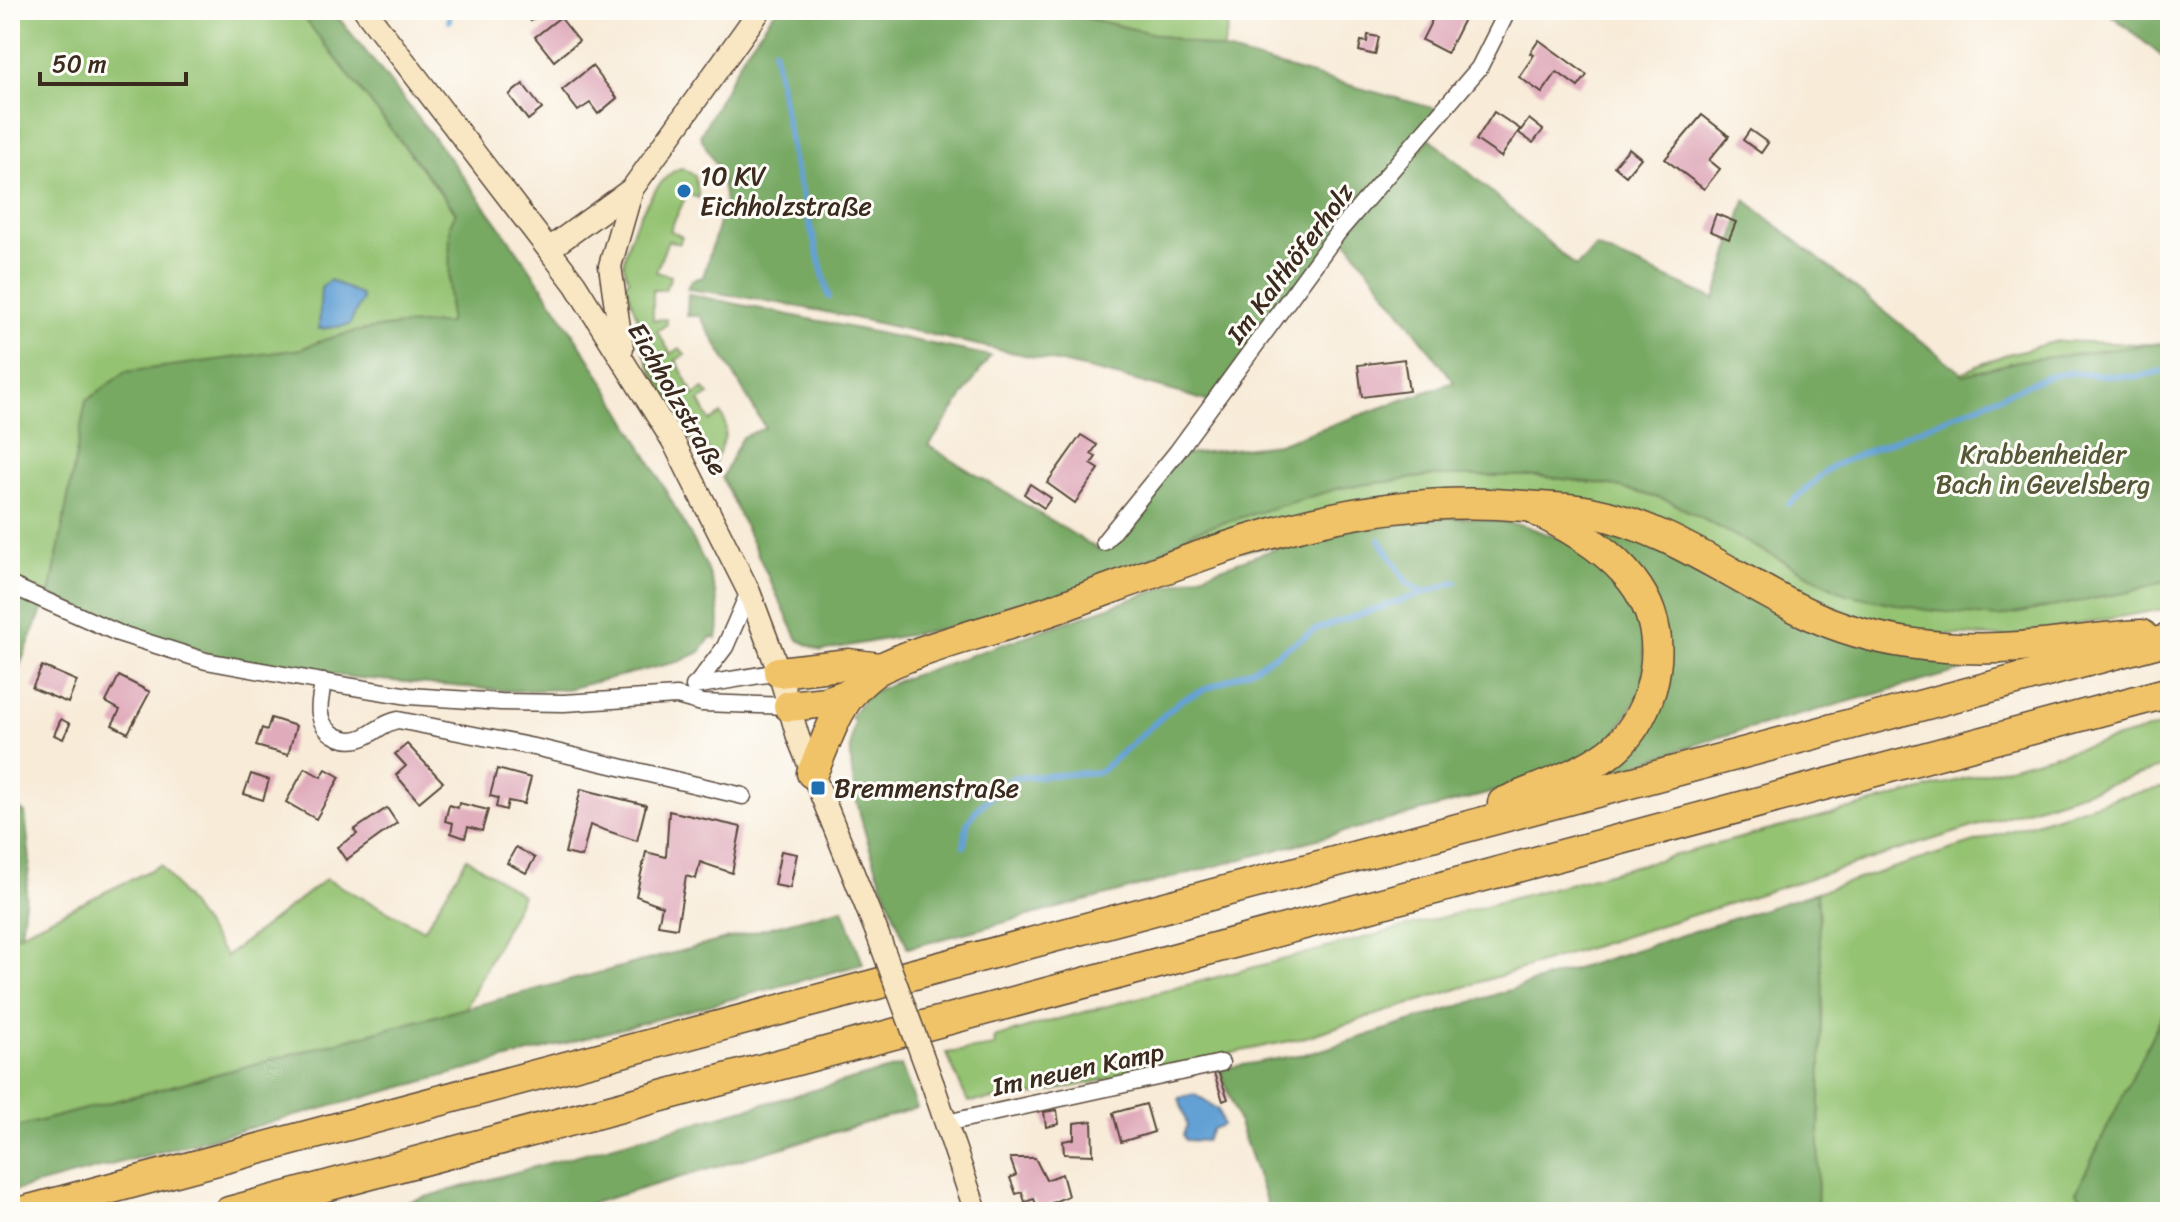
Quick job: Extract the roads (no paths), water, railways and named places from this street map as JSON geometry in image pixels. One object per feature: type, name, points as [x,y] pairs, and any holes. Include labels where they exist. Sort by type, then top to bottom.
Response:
[{"type":"highway","points":[[789,706],[826,702],[851,693],[880,668],[1239,541],[1363,510],[1432,502],[1482,501],[1590,512],[1637,526],[1676,540],[1807,613],[1847,629],[1895,640],[1942,648],[2021,647],[2087,637],[2170,637]]},
{"type":"highway","points":[[1418,841],[1586,767],[1610,752],[1632,728],[1647,704],[1656,671],[1658,645],[1652,612],[1631,577],[1566,525],[1526,506]]},
{"type":"highway","points":[[22,1212],[1418,841],[2170,637]]},
{"type":"highway","points":[[779,672],[849,664],[880,668]]},
{"type":"highway","points":[[229,1212],[2170,692]]},
{"type":"highway","points":[[812,773],[851,693]]},
{"type":"highway","points":[[305,1212],[380,1172]]},
{"type":"main road","name":"Eichholzstraße","points":[[365,10],[549,249],[623,357],[673,441],[749,592],[812,773],[852,865],[933,1085],[976,1212]]},
{"type":"main road","points":[[549,249],[632,189],[760,10]]},
{"type":"main road","points":[[623,357],[610,266],[632,189]]},
{"type":"street","name":"Im Kalthöferholz","points":[[1104,542],[1193,430],[1339,231],[1479,68],[1508,10]]},
{"type":"street","points":[[10,585],[118,633],[206,661],[409,696],[564,703],[677,696],[702,703],[789,706]]},
{"type":"street","points":[[696,685],[725,647],[749,592]]},
{"type":"street","points":[[677,696],[696,685],[779,672]]},
{"type":"street","points":[[323,682],[319,713],[323,725],[344,740],[368,736],[381,724],[398,720],[539,748],[743,796]]},
{"type":"street","name":"Im neuen Kamp","points":[[946,1123],[1221,1063]]},
{"type":"water","points":[[330,280],[361,295],[362,300],[349,325],[319,329],[321,288]]},
{"type":"water","points":[[1194,1094],[1218,1110],[1223,1125],[1212,1129],[1206,1141],[1185,1140],[1183,1135],[1187,1125],[1179,1098]]},
{"type":"waterway","points":[[449,21],[450,10]]},
{"type":"waterway","points":[[774,50],[793,160],[829,297]]},
{"type":"waterway","points":[[1789,504],[1832,466],[2046,377],[2069,373],[2138,377],[2170,369]]},
{"type":"waterway","points":[[1380,540],[1408,584],[1422,591]]},
{"type":"waterway","points":[[964,846],[967,824],[976,810],[1012,778],[1100,772],[1181,700],[1252,669],[1317,629],[1456,582]]},
{"type":"place","name":"10 KV Eichholzstraße","points":[[684,191]]},
{"type":"place","name":"Bremmenstraße","points":[[818,788]]},
{"type":"park label","name":"Krabbenheider Bach in Gevelsberg","points":[[2043,469]]}]
